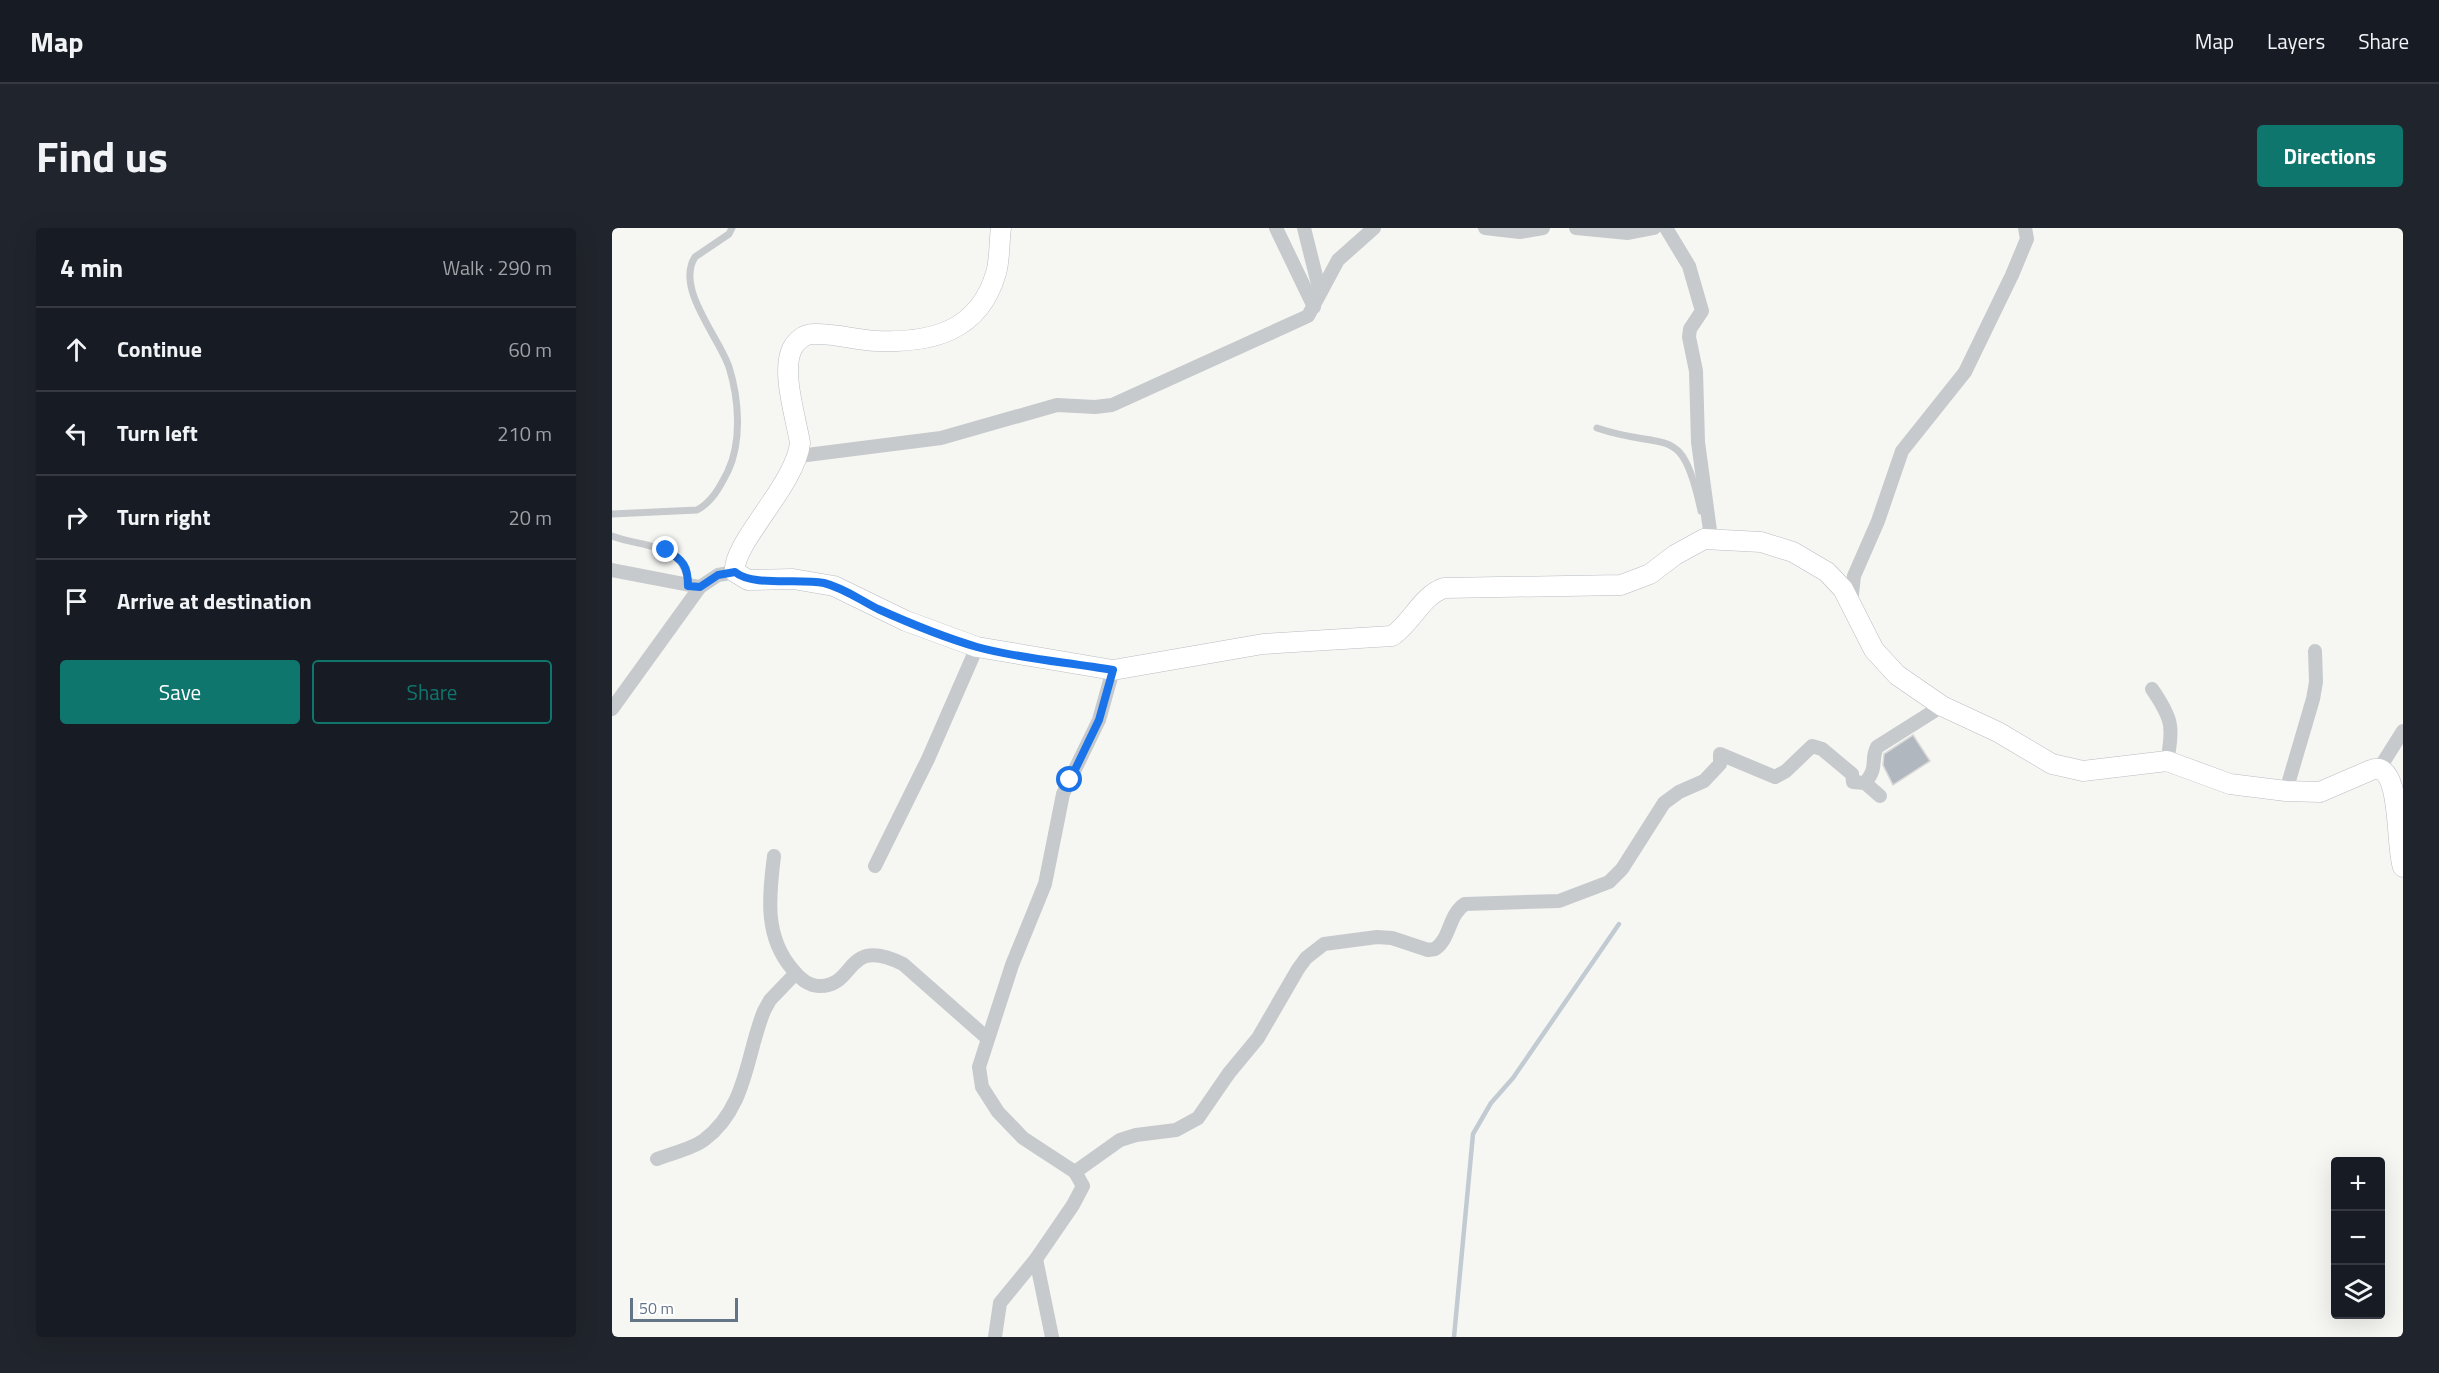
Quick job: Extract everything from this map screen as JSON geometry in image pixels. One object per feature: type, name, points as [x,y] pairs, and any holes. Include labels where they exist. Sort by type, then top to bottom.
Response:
[{"type":"street","points":[[735,572],[737,556],[775,500],[799,456],[800,443],[788,365],[793,346],[799,339],[812,334],[878,341],[933,337],[953,330],[969,320],[981,306],[990,289],[997,272],[1000,228]]},
{"type":"street","points":[[1276,228],[1314,307]]},
{"type":"street","points":[[1304,228],[1320,292]]},
{"type":"street","points":[[799,456],[953,435],[1057,405],[1095,407],[1112,405],[1308,316],[1338,260],[1374,228]]},
{"type":"street","points":[[1485,228],[1521,232],[1543,228]]},
{"type":"street","points":[[1576,228],[1628,233],[1653,228]]},
{"type":"street","points":[[1666,228],[1689,266],[1702,311],[1690,329],[1689,337],[1696,371],[1698,442],[1710,530]]},
{"type":"street","points":[[1851,603],[1854,576],[1878,522],[1902,451],[1965,372],[2012,275],[2026,239],[2025,228]]},
{"type":"street","points":[[612,709],[694,586],[718,575],[735,572],[748,580],[755,581],[793,579],[834,586],[906,621],[977,647],[1113,670],[1263,644],[1392,636],[1400,631],[1430,596],[1444,588],[1622,585],[1650,574],[1710,530],[1793,552],[1827,572],[1851,603],[1878,657],[1898,675],[1942,706],[1998,732],[2043,760],[2071,770],[2099,771],[2166,761],[2230,784],[2286,791],[2320,792],[2379,769],[2403,731]]},
{"type":"street","points":[[612,570],[694,586]]},
{"type":"street","points":[[875,866],[928,759],[977,647]]},
{"type":"street","points":[[2286,791],[2313,699],[2316,682],[2315,651]]},
{"type":"street","points":[[995,1337],[1000,1303],[1036,1259],[1081,1192],[1081,1180],[1075,1172],[1023,1138],[989,1099],[979,1077],[987,1038],[1012,965],[1045,884],[1063,794],[1099,720],[1113,670]]},
{"type":"street","points":[[2152,689],[2164,707],[2172,728],[2166,761]]},
{"type":"street","points":[[1865,783],[1876,764],[1874,753],[1877,747],[1942,706]]},
{"type":"street","points":[[1075,1172],[1105,1149],[1126,1137],[1176,1130],[1198,1118],[1229,1073],[1249,1051],[1278,1006],[1293,976],[1314,950],[1331,942],[1377,937],[1435,949],[1443,941],[1455,912],[1465,904],[1559,901],[1609,882],[1622,870],[1664,803],[1679,792],[1704,781],[1720,764],[1720,754],[1775,777],[1786,771],[1812,746],[1822,748],[1852,774],[1853,782],[1865,783],[1880,796]]},
{"type":"street","points":[[2379,769],[2391,776],[2398,791],[2403,867]]},
{"type":"street","points":[[774,856],[770,919],[777,948],[795,974],[805,982],[819,987],[833,983],[865,956],[875,954],[887,956],[903,964],[987,1038]]},
{"type":"street","points":[[657,1159],[703,1141],[724,1118],[741,1089],[764,1011],[770,1000],[795,974]]},
{"type":"street","points":[[1036,1259],[1052,1337]]},
{"type":"lane","points":[[612,514],[697,510],[706,505],[714,495],[732,462],[737,416],[729,367],[718,341],[695,301],[690,272],[695,257],[729,234],[732,228]]},
{"type":"lane","points":[[1597,428],[1675,446],[1684,457],[1692,475],[1702,514],[1710,530]]},
{"type":"lane","points":[[612,536],[666,550],[681,559],[694,586]]},
{"type":"building","points":[[1913,735],[1930,761],[1893,785],[1883,765],[1884,754]]},
{"type":"waterway","points":[[1454,1337],[1473,1134],[1491,1103],[1513,1078],[1619,924]]},
{"type":"route","points":[[666,550],[685,564],[688,570],[688,586],[700,587],[718,575],[735,572],[748,580],[755,581],[793,579],[821,583],[834,586],[906,621],[977,647],[1113,670],[1099,720],[1070,780]]}]
